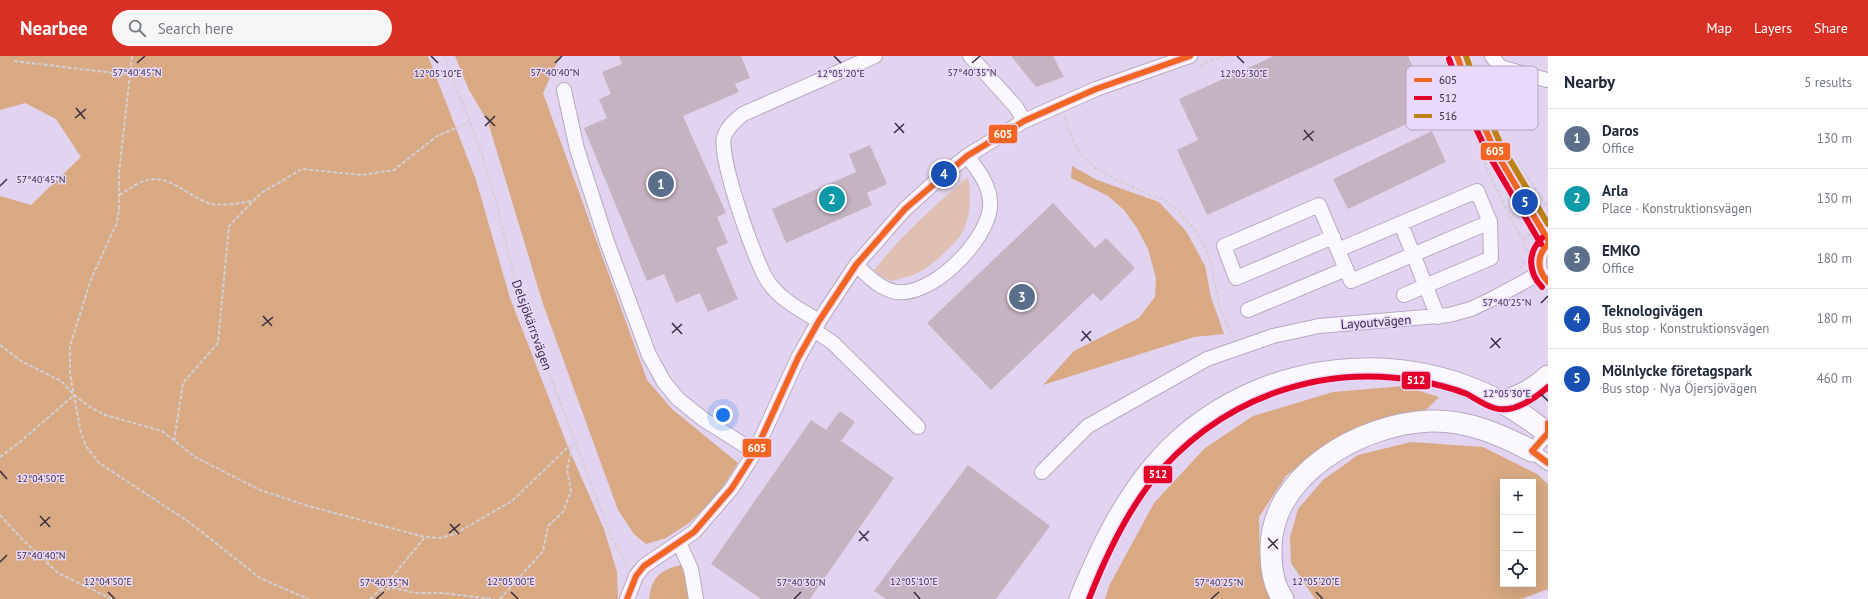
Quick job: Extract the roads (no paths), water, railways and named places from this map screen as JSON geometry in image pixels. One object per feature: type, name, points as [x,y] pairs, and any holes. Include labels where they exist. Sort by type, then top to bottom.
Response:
[{"type":"highway","points":[[1080,599],[1114,525],[1134,492],[1156,464],[1178,441],[1207,419],[1232,403],[1300,376],[1336,369],[1371,368],[1406,371],[1439,377],[1470,387],[1517,410],[1548,433]]},
{"type":"highway","points":[[1500,402],[1517,398],[1535,388],[1548,376]]},
{"type":"highway","points":[[1283,599],[1275,582],[1271,565],[1271,545],[1280,508],[1289,493],[1300,480],[1332,453],[1350,442],[1372,434],[1412,423],[1432,421],[1459,423],[1485,430],[1540,457]]},
{"type":"street","points":[[875,56],[743,114],[730,125],[724,137],[724,150],[729,174],[751,243],[767,280],[789,304],[817,326],[918,427]]},
{"type":"street","points":[[970,56],[1016,107],[1024,121]]},
{"type":"street","points":[[627,599],[636,576],[654,558],[694,532],[732,488],[755,452],[798,358],[817,326],[856,265],[905,209],[967,156],[1024,121],[1096,89],[1190,56]]},
{"type":"street","points":[[1457,56],[1460,66]]},
{"type":"street","points":[[1492,56],[1499,66]]},
{"type":"street","points":[[1538,78],[1547,80]]},
{"type":"street","points":[[564,90],[577,149],[607,242],[650,354],[664,382],[678,399],[703,419],[755,452]]},
{"type":"street","points":[[1486,130],[1494,149],[1548,240]]},
{"type":"street","points":[[856,265],[882,288],[897,292],[916,290],[934,281],[972,247],[984,225],[990,209],[989,190],[967,156]]},
{"type":"street","points":[[1404,294],[1491,258],[1490,222],[1477,191],[1401,224],[1335,244],[1236,278],[1224,246],[1319,205],[1335,244],[1351,281],[1490,222]]},
{"type":"street","points":[[1401,224],[1438,317]]},
{"type":"street","points":[[1544,277],[1538,267],[1539,256],[1548,244]]},
{"type":"street","points":[[1248,310],[1346,269]]},
{"type":"street","name":"Layoutvägen","points":[[1042,472],[1088,426],[1207,359],[1273,336],[1319,326],[1438,317],[1471,309],[1544,277]]},
{"type":"street","points":[[1540,457],[1548,433],[1548,423]]},
{"type":"street","points":[[679,543],[691,569],[696,599]]},
{"type":"place","name":"Teknologivägen","points":[[944,174]]},
{"type":"place","name":"Daros","points":[[661,184]]},
{"type":"place","name":"Arla","points":[[832,199]]},
{"type":"place","name":"Mölnlycke företagspark","points":[[1525,202]]},
{"type":"place","name":"EMKO","points":[[1022,297]]}]
